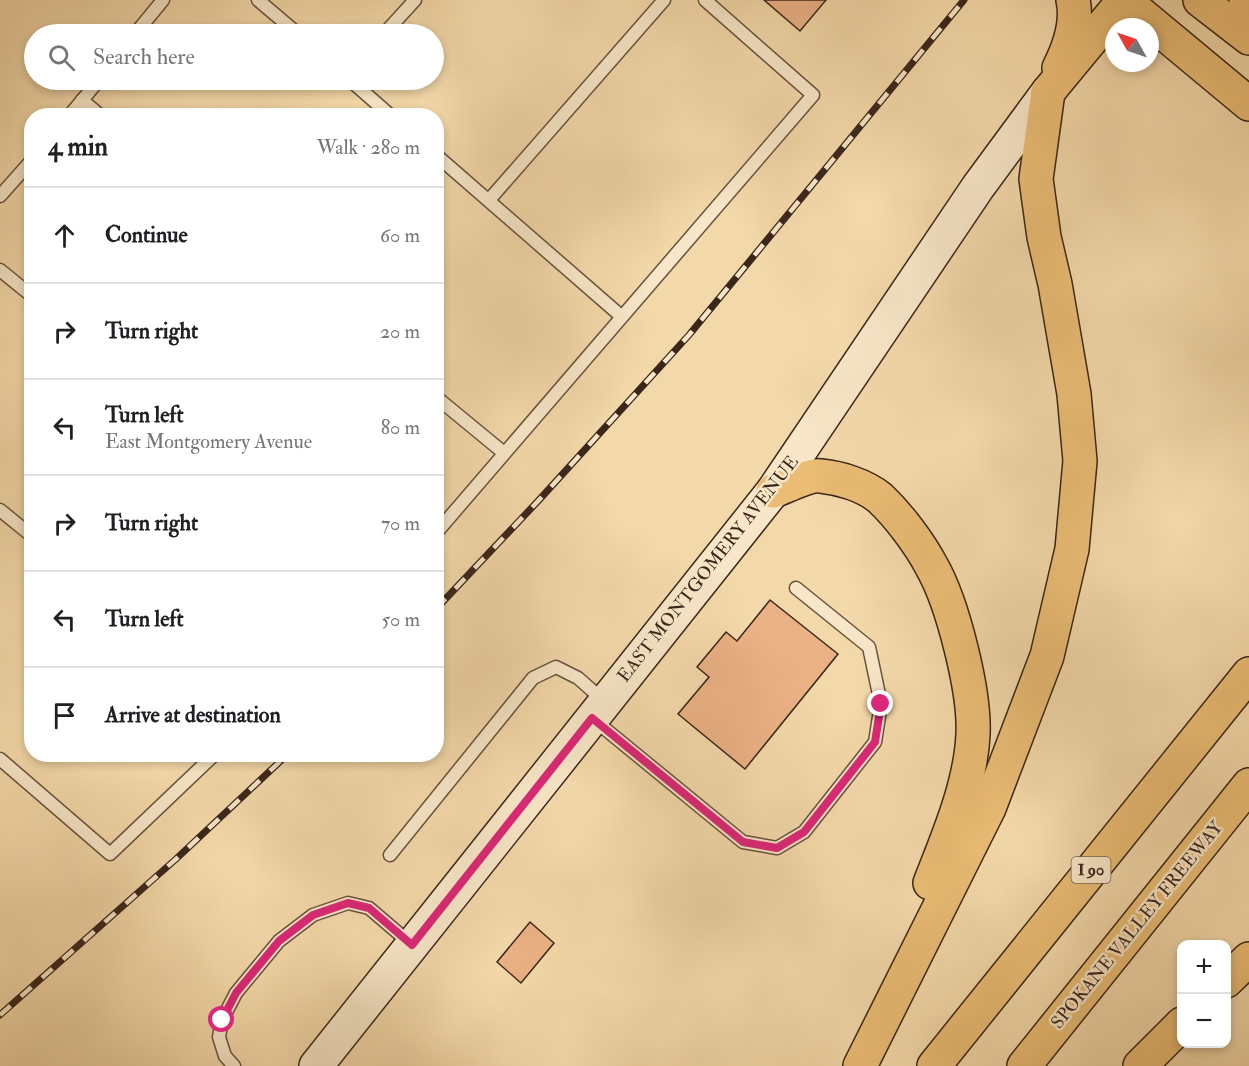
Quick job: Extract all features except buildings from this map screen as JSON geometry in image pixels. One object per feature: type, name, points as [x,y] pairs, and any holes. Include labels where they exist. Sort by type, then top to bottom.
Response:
[{"type":"main road","points":[[862,1063],[989,808],[1047,656],[1072,549],[1080,461],[1074,394],[1055,284],[1044,237],[1036,179],[1048,92],[1071,43],[1075,7],[1073,0]]},
{"type":"main road","points":[[1124,0],[1249,104]]},
{"type":"main road","name":"EAST MONTGOMERY AVENUE","points":[[1048,92],[1124,0]]},
{"type":"main road","points":[[1200,0],[1249,38]]},
{"type":"main road","points":[[1246,0],[1249,8]]},
{"type":"main road","points":[[773,491],[818,475],[844,480],[862,487],[879,498],[912,536],[933,568],[943,591],[969,685],[973,734],[952,827],[862,1063]]},
{"type":"main road","name":"I 90","points":[[934,1066],[1249,674]]},
{"type":"main road","name":"SPOKANE VALLEY FREEWAY","points":[[1024,1066],[1249,785]]},
{"type":"main road","points":[[1231,977],[1249,959]]},
{"type":"main road","points":[[1140,1066],[1177,1029]]},
{"type":"street","name":"EAST MONTGOMERY AVENUE","points":[[316,1066],[773,491],[972,196],[1048,92]]},
{"type":"lane","points":[[143,24],[163,0]]},
{"type":"lane","points":[[258,0],[286,24]]},
{"type":"lane","points":[[393,24],[415,0]]},
{"type":"lane","points":[[489,200],[664,0]]},
{"type":"lane","points":[[444,524],[813,95],[705,0]]},
{"type":"lane","points":[[76,108],[90,90]]},
{"type":"lane","points":[[362,90],[383,108]]},
{"type":"lane","points":[[82,100],[92,108]]},
{"type":"lane","points":[[444,161],[621,316]]},
{"type":"lane","points":[[0,196],[24,168]]},
{"type":"lane","points":[[0,270],[24,290]]},
{"type":"lane","points":[[444,404],[504,453]]},
{"type":"lane","points":[[0,510],[24,530]]},
{"type":"lane","points":[[390,855],[533,678],[556,667],[578,678],[599,710],[743,842],[777,848],[804,832],[875,742],[881,704],[869,647],[796,588]]},
{"type":"lane","points":[[0,759],[110,854],[207,762]]},
{"type":"lane","points":[[234,1066],[225,1056],[219,1036],[222,1020],[236,993],[279,941],[313,915],[348,903],[369,908],[412,945]]},
{"type":"railway","points":[[444,601],[689,335],[964,0]]},
{"type":"railway","points":[[0,1015],[176,859],[279,762]]},
{"type":"route","points":[[222,1020],[236,993],[279,941],[313,915],[348,903],[369,908],[412,945],[592,718],[743,842],[777,848],[804,832],[875,742],[881,704]]}]
